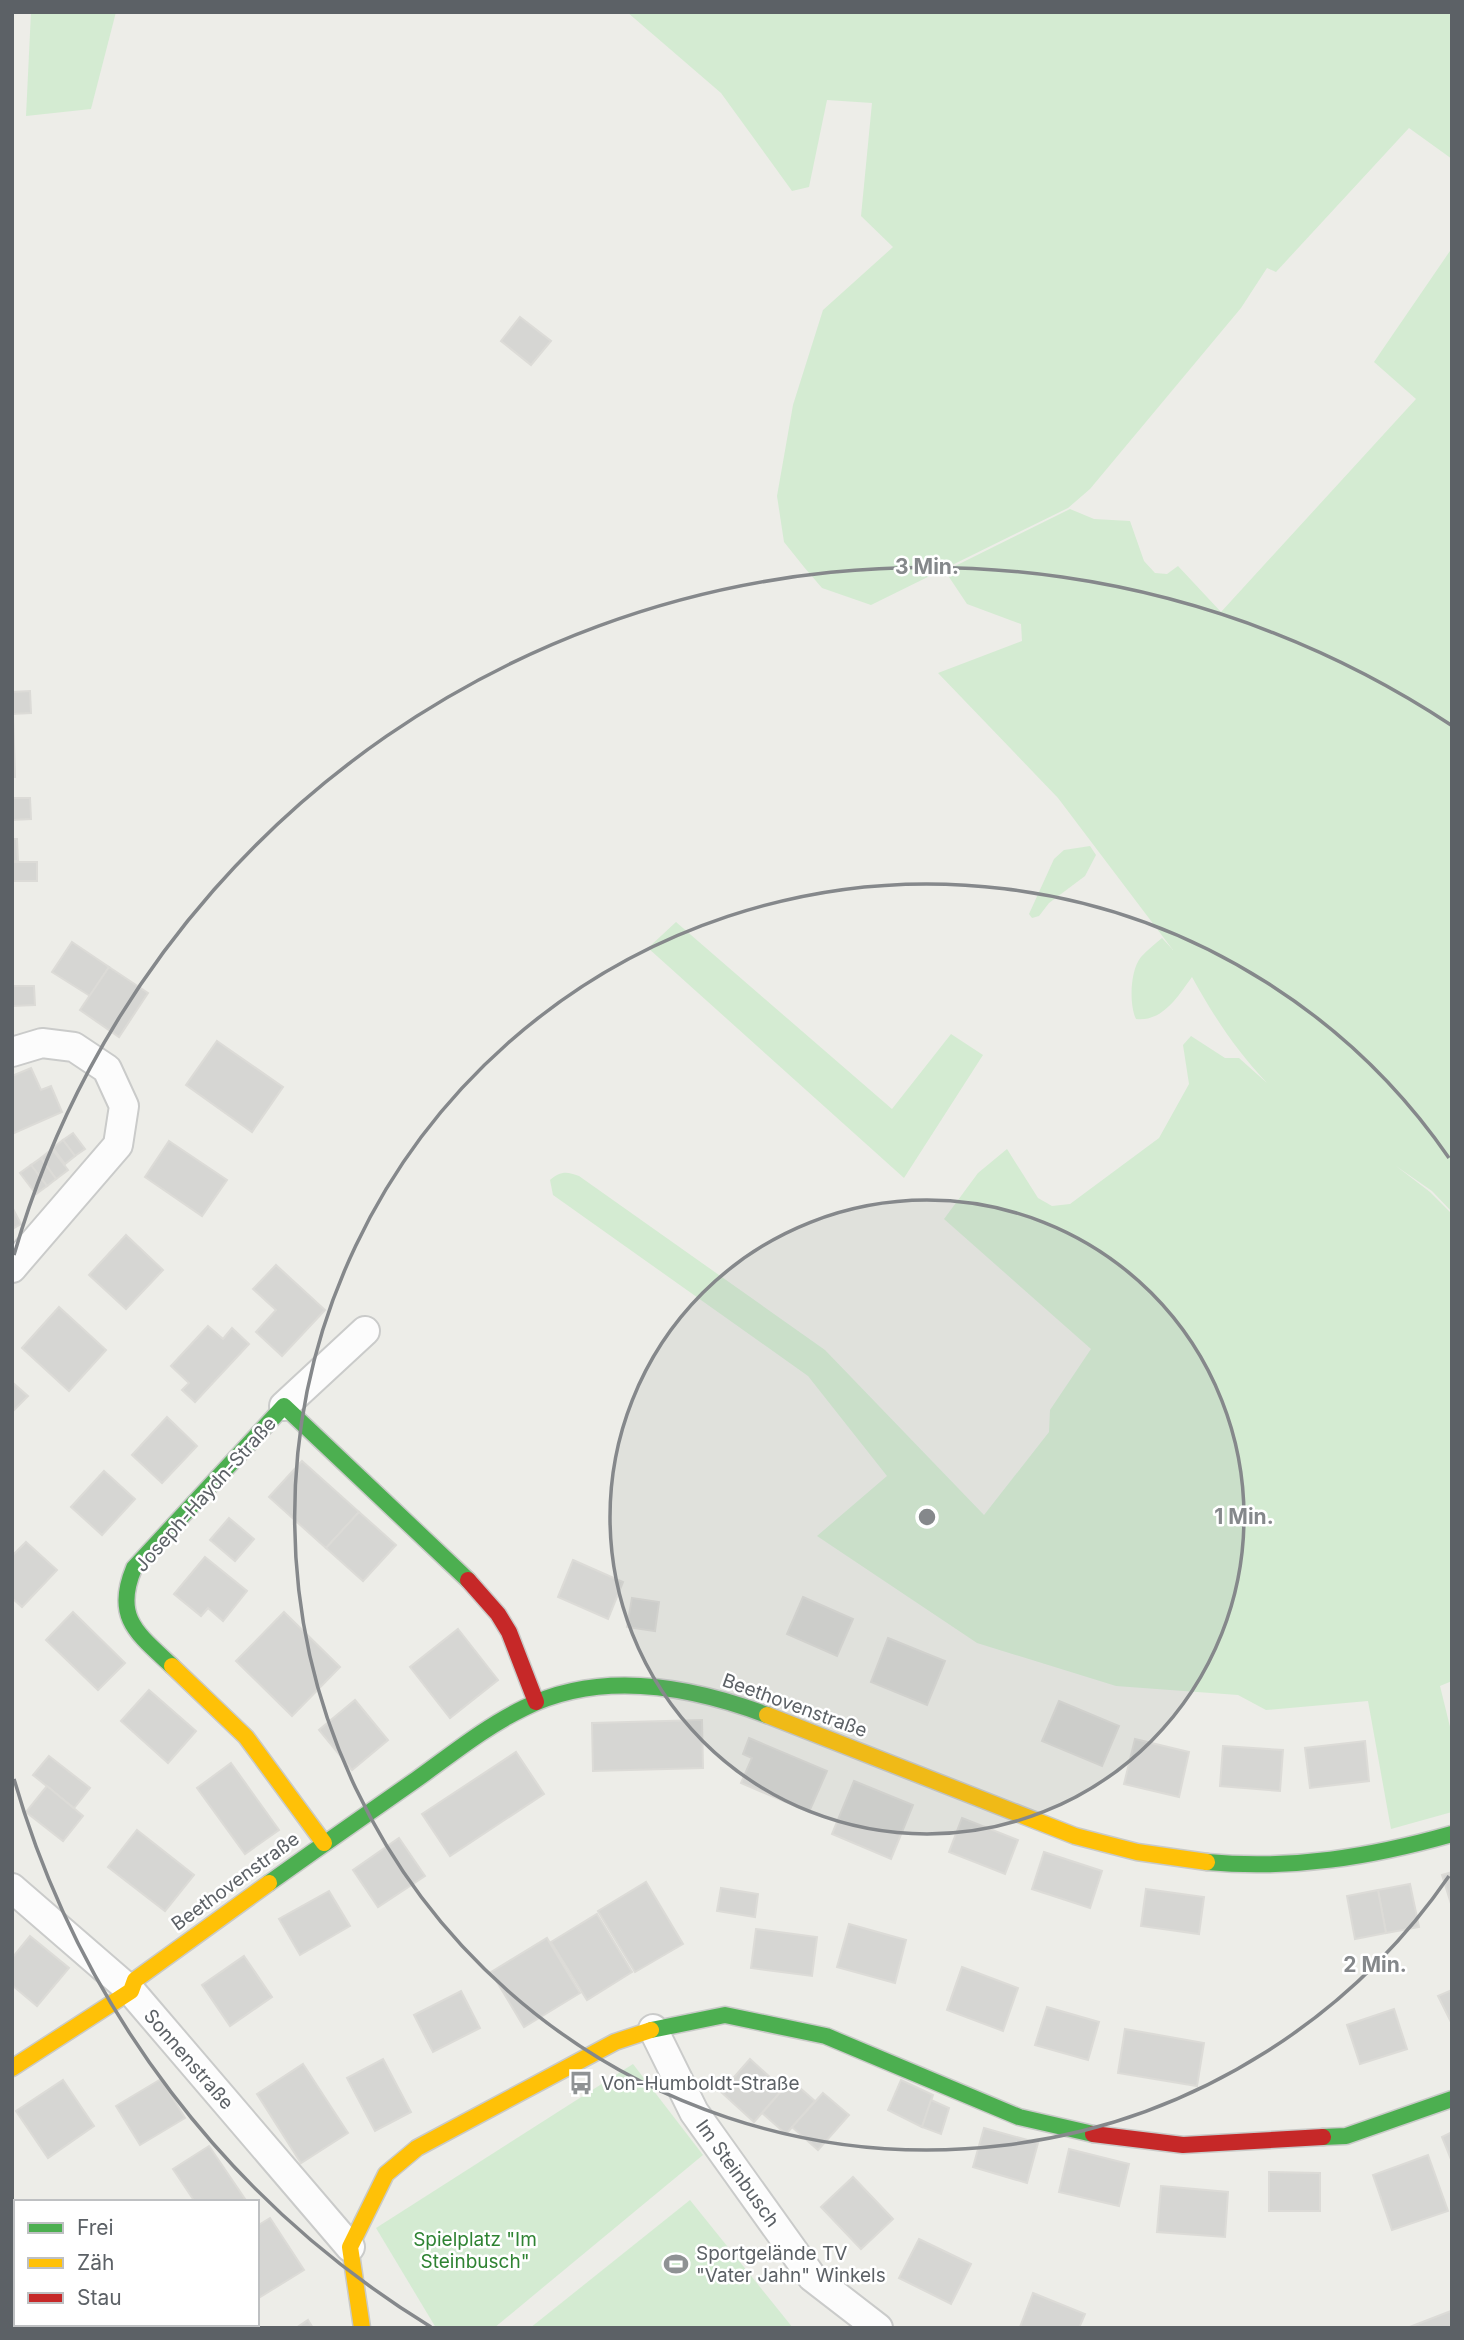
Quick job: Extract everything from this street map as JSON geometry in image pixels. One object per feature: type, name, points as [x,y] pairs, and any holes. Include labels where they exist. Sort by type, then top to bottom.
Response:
[{"type":"street","points":[[12,1052],[42,1044],[74,1046],[107,1069],[124,1106],[118,1145],[12,1269]]},
{"type":"street","name":"Joseph-Haydn-Straße","points":[[324,1843],[274,1771],[246,1737],[138,1634],[129,1621],[123,1595],[134,1568],[284,1406],[365,1331]]},
{"type":"street","name":"Joseph-Haydn-Straße","points":[[284,1406],[460,1571],[485,1598],[509,1632],[536,1702]]},
{"type":"street","name":"Beethovenstraße","points":[[12,2068],[131,1991],[135,1980],[324,1843],[502,1720],[536,1702],[569,1692],[611,1686],[653,1686],[697,1692],[746,1707],[1090,1840],[1183,1861],[1276,1867],[1353,1860],[1397,1852],[1452,1835]]},
{"type":"street","name":"Sonnenstraße","points":[[12,1888],[131,1991],[350,2247]]},
{"type":"street","points":[[362,2328],[350,2247],[386,2174],[417,2148],[615,2042],[653,2029],[725,2015],[826,2036],[1019,2117],[1084,2133],[1183,2145],[1346,2136],[1452,2099]]},
{"type":"street","name":"Im Steinbusch","points":[[653,2029],[694,2112],[812,2277],[878,2328]]},
{"type":"green space","points":[[31,12],[116,12],[91,109],[26,116]]},
{"type":"green space","points":[[627,12],[1452,12],[1452,159],[1409,128],[1276,272],[1267,268],[1241,308],[1090,489],[1068,508],[871,605],[822,588],[784,542],[777,496],[793,405],[823,310],[893,247],[861,216],[872,103],[827,100],[809,187],[792,191],[721,93]]},
{"type":"green space","points":[[1452,248],[1452,1212],[1432,1191],[1396,1166],[1430,1192],[1452,1214],[1452,1681],[1440,1686],[1452,1735],[1452,1812],[1391,1829],[1368,1701],[1266,1710],[1238,1695],[1116,1686],[977,1643],[817,1536],[887,1476],[808,1376],[553,1195],[550,1180],[564,1173],[579,1176],[825,1350],[984,1515],[1049,1432],[1050,1410],[1091,1349],[944,1219],[978,1173],[1007,1149],[1038,1198],[1052,1206],[1070,1204],[1159,1138],[1189,1084],[1183,1045],[1191,1036],[1225,1058],[1239,1058],[1267,1083],[1226,1033],[1192,977],[1162,1012],[1146,1019],[1136,1019],[1132,1005],[1132,988],[1137,963],[1143,954],[1162,938],[1173,950],[1058,798],[938,673],[1022,641],[1021,624],[967,604],[945,571],[1070,509],[1094,519],[1130,521],[1144,561],[1155,573],[1167,574],[1178,566],[1221,612],[1416,399],[1374,362]]},
{"type":"green space","points":[[1090,846],[1096,855],[1085,876],[1049,903],[1039,916],[1032,918],[1029,914],[1054,859],[1064,850]]},
{"type":"green space","points":[[676,922],[892,1109],[951,1034],[983,1055],[904,1178],[648,948]]},
{"type":"green space","name":"Spielplatz \"Im Steinbusch\"","points":[[633,2064],[703,2155],[494,2328],[436,2328],[376,2228]]},
{"type":"green space","name":"Sportgelände TV \"Vater Jahn\" Winkels","points":[[690,2200],[793,2328],[530,2328]]},
{"type":"building","points":[[520,317],[551,341],[531,365],[501,341]]},
{"type":"building","points":[[30,691],[31,713],[12,714],[12,692]]},
{"type":"building","points":[[13,714],[15,777],[12,777]]},
{"type":"building","points":[[12,798],[30,798],[31,819],[12,820]]},
{"type":"building","points":[[12,839],[17,839],[18,861],[12,861]]},
{"type":"building","points":[[13,862],[37,862],[37,881],[13,881]]},
{"type":"building","points":[[72,942],[109,967],[90,996],[52,972]]},
{"type":"building","points":[[109,967],[148,993],[119,1037],[80,1010]]},
{"type":"building","points":[[12,986],[34,986],[35,1005],[12,1006]]},
{"type":"building","points":[[217,1041],[283,1087],[252,1132],[186,1085]]},
{"type":"building","points":[[31,1068],[41,1090],[51,1086],[62,1112],[12,1134],[12,1076]]},
{"type":"building","points":[[73,1133],[85,1149],[75,1156],[63,1140]]},
{"type":"building","points":[[63,1140],[75,1156],[65,1164],[53,1148]]},
{"type":"building","points":[[169,1141],[227,1180],[202,1216],[145,1177]]},
{"type":"building","points":[[52,1149],[68,1170],[56,1179],[41,1158]]},
{"type":"building","points":[[41,1158],[56,1179],[47,1186],[31,1165]]},
{"type":"building","points":[[31,1165],[47,1186],[36,1194],[20,1173]]},
{"type":"building","points":[[12,1207],[21,1224],[12,1229]]},
{"type":"building","points":[[126,1235],[163,1270],[126,1309],[89,1275]]},
{"type":"building","points":[[276,1265],[325,1310],[282,1356],[256,1332],[276,1310],[253,1289]]},
{"type":"building","points":[[59,1307],[106,1350],[69,1391],[22,1348]]},
{"type":"building","points":[[208,1326],[223,1339],[232,1328],[249,1344],[195,1402],[182,1390],[189,1383],[171,1366]]},
{"type":"building","points":[[12,1382],[28,1396],[12,1412]]},
{"type":"building","points":[[167,1417],[197,1446],[162,1483],[132,1455]]},
{"type":"building","points":[[302,1461],[359,1512],[326,1548],[269,1497]]},
{"type":"building","points":[[104,1471],[135,1499],[102,1535],[71,1507]]},
{"type":"building","points":[[359,1512],[396,1545],[363,1581],[326,1548]]},
{"type":"building","points":[[229,1518],[254,1539],[235,1561],[210,1540]]},
{"type":"building","points":[[26,1542],[57,1570],[22,1607],[12,1598],[12,1556]]},
{"type":"building","points":[[205,1557],[247,1591],[223,1621],[208,1608],[201,1616],[174,1594]]},
{"type":"building","points":[[573,1560],[623,1582],[608,1619],[558,1597]]},
{"type":"building","points":[[803,1597],[853,1619],[837,1656],[787,1634]]},
{"type":"building","points":[[632,1598],[659,1602],[655,1631],[627,1627]]},
{"type":"building","points":[[73,1612],[125,1663],[98,1690],[46,1640]]},
{"type":"building","points":[[284,1612],[340,1667],[292,1716],[236,1661]]},
{"type":"building","points":[[458,1629],[498,1680],[450,1718],[410,1667]]},
{"type":"building","points":[[888,1638],[945,1661],[927,1705],[871,1682]]},
{"type":"building","points":[[149,1690],[196,1731],[168,1763],[121,1721]]},
{"type":"building","points":[[355,1700],[388,1740],[352,1770],[319,1730]]},
{"type":"building","points":[[1059,1701],[1119,1726],[1102,1766],[1042,1741]]},
{"type":"building","points":[[702,1720],[703,1768],[593,1771],[592,1723]]},
{"type":"building","points":[[749,1738],[827,1771],[809,1812],[741,1783],[752,1758],[743,1754]]},
{"type":"building","points":[[1135,1739],[1189,1752],[1179,1797],[1124,1784]]},
{"type":"building","points":[[1365,1741],[1369,1781],[1310,1788],[1305,1748]]},
{"type":"building","points":[[1223,1746],[1283,1750],[1280,1791],[1220,1786]]},
{"type":"building","points":[[516,1752],[544,1794],[450,1856],[422,1814]]},
{"type":"building","points":[[49,1756],[90,1788],[74,1808],[33,1775]]},
{"type":"building","points":[[231,1763],[279,1830],[245,1854],[197,1788]]},
{"type":"building","points":[[854,1781],[913,1805],[891,1859],[832,1834]]},
{"type":"building","points":[[47,1786],[83,1816],[63,1841],[26,1812]]},
{"type":"building","points":[[962,1818],[1018,1840],[1005,1874],[949,1852]]},
{"type":"building","points":[[137,1830],[194,1875],[165,1911],[108,1867]]},
{"type":"building","points":[[399,1838],[425,1876],[378,1907],[353,1870]]},
{"type":"building","points":[[1044,1852],[1102,1871],[1090,1908],[1032,1889]]},
{"type":"building","points":[[1452,1872],[1452,1907],[1442,1875]]},
{"type":"building","points":[[646,1882],[683,1944],[635,1972],[598,1911]]},
{"type":"building","points":[[1410,1884],[1419,1927],[1386,1933],[1378,1890]]},
{"type":"building","points":[[721,1888],[758,1894],[755,1917],[717,1911]]},
{"type":"building","points":[[1146,1889],[1204,1897],[1199,1934],[1141,1926]]},
{"type":"building","points":[[1378,1890],[1386,1933],[1355,1939],[1347,1896]]},
{"type":"building","points":[[329,1891],[350,1926],[300,1955],[279,1919]]},
{"type":"building","points":[[597,1914],[632,1972],[587,2000],[551,1942]]},
{"type":"building","points":[[849,1924],[906,1940],[895,1983],[837,1967]]},
{"type":"building","points":[[756,1929],[817,1937],[812,1976],[751,1968]]},
{"type":"building","points":[[30,1936],[69,1968],[37,2006],[12,1985],[12,1958]]},
{"type":"building","points":[[547,1938],[580,1993],[524,2027],[491,1972]]},
{"type":"building","points":[[244,1956],[272,1997],[230,2026],[202,1985]]},
{"type":"building","points":[[962,1967],[1018,1988],[1003,2031],[947,2010]]},
{"type":"building","points":[[1452,1990],[1452,2024],[1438,1996]]},
{"type":"building","points":[[461,1991],[480,2028],[433,2052],[414,2015]]},
{"type":"building","points":[[1047,2007],[1099,2022],[1088,2060],[1035,2045]]},
{"type":"building","points":[[1394,2009],[1407,2049],[1360,2064],[1347,2025]]},
{"type":"building","points":[[1125,2029],[1204,2043],[1197,2086],[1118,2073]]},
{"type":"building","points":[[383,2059],[411,2112],[375,2131],[347,2078]]},
{"type":"building","points":[[750,2059],[783,2089],[754,2122],[721,2092]]},
{"type":"building","points":[[303,2064],[348,2133],[301,2163],[257,2094]]},
{"type":"building","points":[[161,2079],[185,2118],[140,2145],[116,2106]]},
{"type":"building","points":[[63,2080],[94,2126],[48,2158],[16,2111]]},
{"type":"building","points":[[791,2080],[815,2101],[786,2134],[762,2113]]},
{"type":"building","points":[[901,2080],[933,2095],[922,2127],[888,2110]]},
{"type":"building","points":[[823,2093],[849,2115],[818,2150],[792,2127]]},
{"type":"building","points":[[931,2100],[949,2108],[941,2134],[922,2127]]},
{"type":"building","points":[[984,2128],[1038,2143],[1027,2183],[973,2167]]},
{"type":"building","points":[[1452,2132],[1452,2162],[1442,2137]]},
{"type":"building","points":[[209,2146],[245,2199],[194,2200],[173,2169]]},
{"type":"building","points":[[1069,2149],[1129,2164],[1119,2206],[1059,2192]]},
{"type":"building","points":[[1428,2155],[1448,2211],[1392,2230],[1373,2175]]},
{"type":"building","points":[[1269,2172],[1320,2173],[1320,2211],[1269,2211]]},
{"type":"building","points":[[853,2177],[893,2219],[861,2249],[821,2207]]},
{"type":"building","points":[[1161,2186],[1228,2192],[1225,2237],[1157,2232]]},
{"type":"building","points":[[270,2218],[304,2270],[259,2298],[259,2225]]},
{"type":"building","points":[[919,2239],[971,2264],[951,2304],[899,2278]]},
{"type":"building","points":[[1033,2293],[1085,2314],[1079,2328],[1020,2327]]},
{"type":"building","points":[[1451,2311],[1452,2328],[1407,2328]]},
{"type":"building","points":[[308,2320],[313,2328],[296,2328]]},
{"type":"building","points":[[97,2326],[142,2328],[98,2328]]},
{"type":"traffic: fast","points":[[172,1666],[132,1624],[126,1600],[134,1568],[284,1406],[468,1580]]},
{"type":"traffic: fast","points":[[269,1883],[482,1732],[510,1715],[553,1696],[583,1689],[645,1686],[707,1696],[767,1715]]},
{"type":"traffic: fast","points":[[1207,1862],[1269,1864],[1331,1860],[1452,1834]]},
{"type":"traffic: fast","points":[[651,2030],[725,2015],[826,2036],[1019,2117],[1093,2134]]},
{"type":"traffic: fast","points":[[1323,2137],[1346,2136],[1452,2099]]},
{"type":"traffic: slow","points":[[172,1666],[246,1737],[324,1843]]},
{"type":"traffic: slow","points":[[767,1715],[1075,1836],[1137,1852],[1207,1862]]},
{"type":"traffic: slow","points":[[12,2068],[131,1991],[135,1980],[269,1883]]},
{"type":"traffic: slow","points":[[362,2328],[350,2247],[386,2174],[417,2148],[615,2042],[651,2030]]},
{"type":"traffic: jam","points":[[468,1580],[498,1614],[509,1632],[536,1702]]},
{"type":"traffic: jam","points":[[1093,2134],[1183,2145],[1323,2137]]},
{"type":"place","name":"Von-Humboldt-Straße","points":[[581,2083]]},
{"type":"place","name":"Sportgelände TV \"Vater Jahn\" Winkels","points":[[676,2264]]}]
